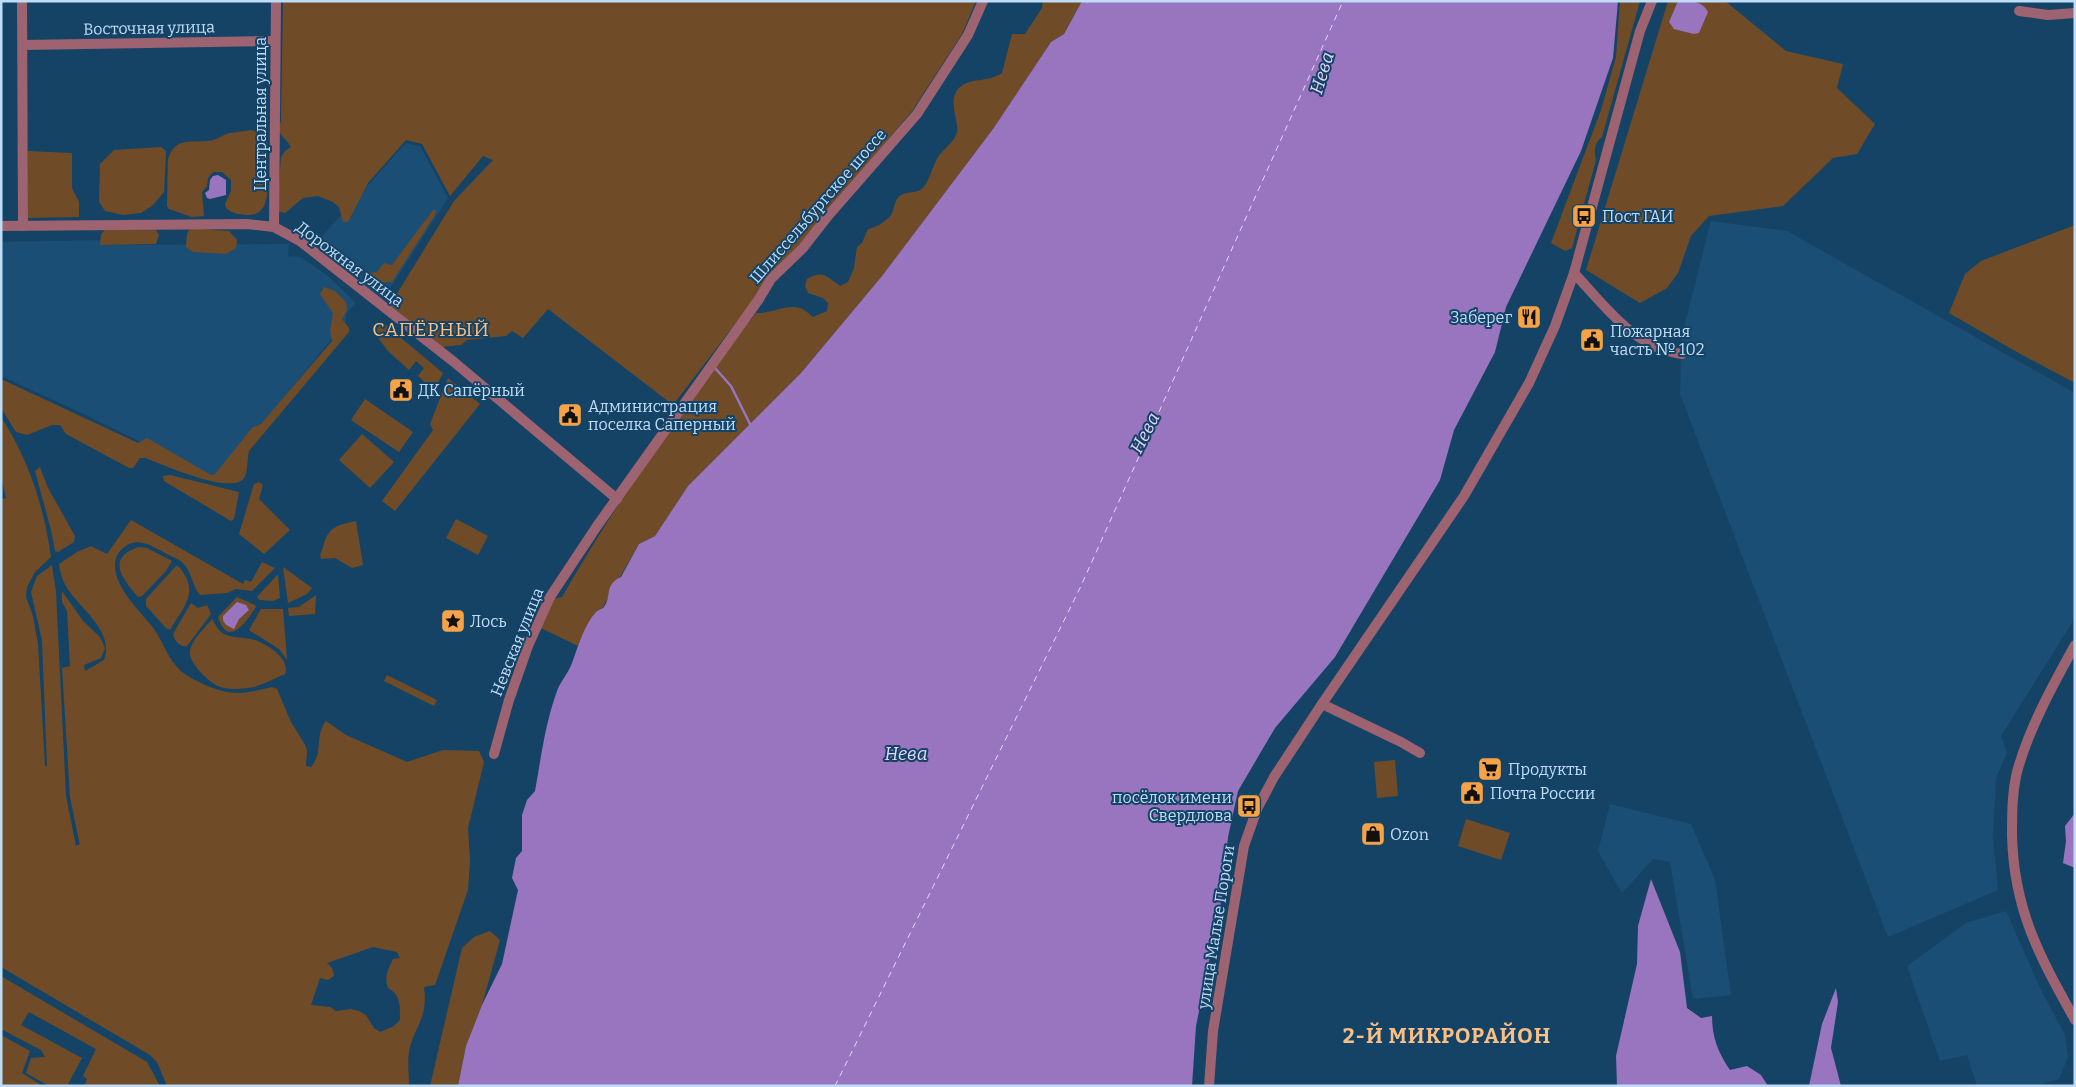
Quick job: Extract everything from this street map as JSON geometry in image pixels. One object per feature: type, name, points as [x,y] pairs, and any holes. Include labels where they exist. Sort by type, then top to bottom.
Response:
[{"type":"street","points":[[22,1],[23,226]]},
{"type":"street","name":"Центральная улица","points":[[274,228],[276,1]]},
{"type":"street","name":"Шлиссельбургское шоссе","points":[[617,499],[759,299],[771,279],[803,248],[828,216],[917,114],[968,35],[983,1]]},
{"type":"street","name":"улица Малые Пороги","points":[[1209,1086],[1214,1031],[1244,846],[1257,809],[1274,777],[1322,704],[1464,496],[1529,382],[1554,326],[1574,273],[1640,31],[1652,1]]},
{"type":"street","points":[[2019,11],[2048,15],[2075,13]]},
{"type":"street","name":"Восточная улица","points":[[23,45],[275,41]]},
{"type":"street","name":"Дорожная улица","points":[[1,226],[232,224],[274,228],[300,241],[444,354],[617,499]]},
{"type":"street","points":[[1574,273],[1616,318],[1642,340],[1668,352],[1682,354]]},
{"type":"street","name":"Невская улица","points":[[494,754],[508,700],[545,606],[617,499]]},
{"type":"street","points":[[2075,645],[2041,712],[2021,760],[2014,787],[2012,816],[2015,874],[2022,907],[2044,965],[2075,1020]]},
{"type":"street","points":[[1322,704],[1420,753]]},
{"type":"shaded area","points":[[283,1],[976,1],[962,34],[912,111],[754,299],[673,405],[548,309],[523,338],[512,331],[506,336],[467,340],[461,345],[441,347],[390,305],[454,201],[493,160],[483,156],[450,196],[422,144],[406,140],[368,183],[348,222],[343,222],[339,207],[333,202],[318,196],[303,198],[285,213],[277,211],[281,157],[291,147],[279,129],[281,121]]},
{"type":"shaded area","points":[[1043,1],[1082,1],[1064,34],[1051,42],[993,129],[882,276],[801,373],[688,486],[655,536],[639,544],[603,607],[596,612],[578,646],[541,628],[554,599],[562,597],[630,487],[704,381],[756,313],[795,307],[803,309],[813,317],[827,311],[828,303],[823,298],[808,293],[805,286],[807,279],[821,275],[840,286],[848,282],[854,268],[857,247],[862,243],[868,229],[881,224],[889,217],[897,199],[901,195],[923,188],[938,157],[956,136],[954,98],[959,88],[968,82],[991,78],[1002,73],[1012,34],[1025,34],[1042,8]]},
{"type":"shaded area","points":[[1620,1],[1640,1],[1602,137],[1595,147],[1596,160],[1572,248],[1565,251],[1551,243],[1601,110],[1616,57]]},
{"type":"shaded area","points":[[1668,1],[1725,1],[1786,51],[1843,64],[1837,88],[1875,124],[1857,154],[1833,158],[1783,206],[1709,216],[1691,236],[1678,273],[1667,288],[1640,303],[1586,270]]},
{"type":"shaded area","points":[[250,130],[262,132],[267,141],[267,197],[261,210],[255,214],[247,215],[233,213],[226,208],[225,204],[231,191],[231,180],[222,172],[213,172],[202,192],[204,216],[192,217],[169,209],[167,206],[168,159],[175,147],[184,142],[217,139],[229,133]]},
{"type":"shaded area","points":[[406,143],[420,146],[448,198],[382,301],[315,244]]},
{"type":"shaded area","points":[[161,147],[166,151],[164,192],[153,205],[141,213],[123,215],[105,211],[99,202],[100,164],[114,150]]},
{"type":"shaded area","points":[[28,151],[72,153],[72,188],[79,202],[79,217],[28,218]]},
{"type":"shaded area","points":[[433,210],[436,210],[435,215],[392,282],[369,283],[367,280],[370,273],[377,272],[384,263],[392,265]]},
{"type":"shaded area","points":[[1711,221],[1787,231],[2075,393],[2075,618],[2001,736],[2007,753],[1996,778],[1993,837],[1998,890],[1888,937],[1680,394],[1682,336]]},
{"type":"shaded area","points":[[2075,225],[2075,383],[1949,313],[1965,274],[1981,261]]},
{"type":"shaded area","points":[[190,228],[229,231],[237,240],[236,248],[226,254],[193,252],[186,247],[187,234]]},
{"type":"shaded area","points":[[105,230],[156,230],[159,235],[156,244],[100,245],[101,234]]},
{"type":"shaded area","points":[[100,240],[100,245],[289,244],[288,256],[301,257],[328,276],[356,303],[346,314],[346,321],[217,480],[82,413],[1,376],[1,242]]},
{"type":"shaded area","points":[[324,287],[335,291],[346,302],[347,310],[342,319],[349,328],[349,332],[249,451],[244,478],[237,483],[211,481],[196,477],[145,458],[140,458],[133,468],[129,468],[66,434],[60,425],[52,425],[27,435],[16,432],[1,408],[1,379],[138,443],[147,438],[211,475],[215,474],[252,428],[261,424],[332,341],[330,331],[333,313],[320,294]]},
{"type":"shaded area","points":[[382,322],[443,373],[434,391],[418,376],[424,368],[416,361],[409,370],[387,350],[374,332]]},
{"type":"shaded area","points":[[448,378],[480,404],[395,511],[382,501],[433,430],[430,424]]},
{"type":"shaded area","points":[[365,399],[413,432],[399,452],[351,420]]},
{"type":"shaded area","points":[[1,417],[20,450],[34,484],[48,538],[51,557],[35,572],[27,587],[26,597],[33,616],[38,644],[45,766],[47,767],[42,640],[31,592],[37,576],[52,565],[56,592],[66,796],[76,846],[80,844],[70,797],[62,668],[70,666],[67,611],[62,602],[62,591],[83,621],[100,637],[105,648],[101,658],[84,665],[85,671],[104,660],[106,649],[105,639],[100,629],[65,584],[59,564],[77,552],[91,546],[107,554],[131,520],[243,584],[245,580],[251,582],[262,562],[275,568],[252,591],[236,589],[227,593],[200,595],[182,562],[143,543],[138,542],[127,545],[118,553],[115,564],[118,580],[122,588],[155,630],[170,657],[182,672],[209,687],[227,692],[252,692],[272,687],[277,689],[291,722],[307,750],[306,766],[311,767],[315,761],[320,733],[326,721],[346,735],[407,762],[443,750],[479,751],[484,762],[468,828],[470,861],[468,890],[435,985],[424,987],[423,1012],[409,1051],[409,1086],[167,1086],[157,1062],[150,1055],[1,967],[1,499],[6,498],[1,476]],"holes":[[[373,947],[397,952],[400,958],[393,959],[387,977],[388,988],[398,998],[400,1006],[400,1020],[394,1026],[380,1032],[374,1028],[366,1015],[359,1011],[351,1009],[336,1011],[330,1007],[311,1005],[320,978],[328,980],[334,976],[332,968],[327,963]]]},
{"type":"shaded area","points":[[362,434],[394,462],[370,488],[339,460]]},
{"type":"shaded area","points":[[40,467],[48,488],[75,536],[74,542],[58,552],[55,551],[35,471]]},
{"type":"shaded area","points":[[170,475],[239,492],[234,519],[231,521],[164,481],[163,476]]},
{"type":"shaded area","points":[[259,482],[263,485],[259,499],[290,530],[264,554],[239,534],[254,484]]},
{"type":"shaded area","points":[[456,519],[488,536],[478,555],[446,538]]},
{"type":"shaded area","points":[[356,521],[363,565],[352,568],[335,558],[321,559],[320,554],[325,540],[331,531],[344,524]]},
{"type":"shaded area","points":[[139,547],[147,548],[172,561],[166,571],[142,596],[138,597],[123,576],[120,563],[122,557]]},
{"type":"shaded area","points":[[176,566],[185,575],[189,591],[185,606],[170,630],[146,606],[146,599]]},
{"type":"shaded area","points":[[283,567],[312,588],[307,594],[288,603]]},
{"type":"shaded area","points":[[278,574],[280,598],[273,601],[260,600],[257,597]]},
{"type":"shaded area","points":[[316,595],[315,614],[289,616],[288,608],[299,607]]},
{"type":"shaded area","points":[[237,597],[256,607],[237,630],[227,631],[222,626],[218,617]]},
{"type":"shaded area","points":[[191,603],[198,608],[207,605],[211,614],[187,646],[182,646],[173,634]]},
{"type":"shaded area","points":[[261,609],[283,609],[287,660],[279,649],[249,630]]},
{"type":"shaded area","points":[[212,619],[224,634],[248,638],[269,647],[284,662],[285,674],[249,688],[225,688],[209,680],[195,666],[190,651],[196,638]]},
{"type":"shaded area","points":[[387,675],[437,700],[434,706],[384,681]]},
{"type":"shaded area","points":[[1395,760],[1398,796],[1377,798],[1374,762]]},
{"type":"shaded area","points":[[1610,804],[1691,824],[1715,880],[1731,995],[1693,999],[1670,862],[1653,859],[1622,893],[1598,851]]},
{"type":"shaded area","points":[[1466,819],[1510,833],[1501,860],[1458,846]]},
{"type":"shaded area","points":[[2006,911],[2041,990],[2065,1035],[2068,1057],[2059,1079],[2034,1086],[1977,1086],[1967,1055],[1940,1061],[1907,966],[1966,923]]},
{"type":"shaded area","points":[[490,931],[500,940],[482,1005],[466,1046],[458,1086],[430,1086],[462,948],[474,937]]},
{"type":"shaded area","points":[[1,976],[147,1062],[160,1086],[84,1086],[87,1079],[83,1076],[96,1049],[29,1012],[21,1025],[82,1058],[67,1086],[49,1086],[26,1073],[31,1058],[45,1057],[41,1050],[1,1029]]},
{"type":"shaded area","points":[[1,1035],[30,1051],[22,1073],[43,1086],[5,1086],[1,1084]]},
{"type":"water","name":"Нева","points":[[1082,1],[1618,1],[1613,58],[1581,151],[1506,307],[1495,352],[1454,430],[1440,480],[1335,657],[1275,728],[1238,791],[1228,837],[1222,897],[1196,1026],[1192,1086],[458,1086],[466,1046],[482,1005],[502,964],[518,890],[512,878],[516,858],[522,851],[522,815],[527,800],[535,791],[552,706],[557,690],[570,667],[588,623],[596,612],[606,604],[610,587],[615,580],[621,577],[639,544],[655,536],[688,486],[801,373],[882,276],[993,129],[1051,42],[1064,34]]},
{"type":"water","points":[[1678,1],[1699,3],[1708,12],[1699,33],[1694,34],[1674,29],[1669,22]]},
{"type":"water","points":[[218,175],[226,180],[226,195],[207,198],[205,193],[209,190],[210,180],[213,176]]},
{"type":"water","points":[[237,602],[246,605],[249,610],[239,619],[234,629],[224,623],[223,616]]},
{"type":"water","points":[[2075,813],[2075,868],[2063,863],[2066,841],[2065,826]]},
{"type":"water","points":[[1651,879],[1680,952],[1687,1008],[1701,1018],[1712,1016],[1716,1044],[1730,1070],[1747,1066],[1761,1075],[1768,1086],[1617,1086],[1616,1056],[1637,964],[1638,926]]},
{"type":"water","points":[[1836,988],[1838,1002],[1831,1048],[1841,1086],[1809,1086],[1822,1024]]},
{"type":"waterway","points":[[714,367],[731,386],[750,424]]},
{"type":"ferry route","points":[[835,1086],[1081,586],[1343,1]]},
{"type":"place","name":"Пост ГАИ","points":[[1584,216]]},
{"type":"place","name":"Заберег","points":[[1529,317]]},
{"type":"place","name":"Пожарная часть № 102","points":[[1592,340]]},
{"type":"place","name":"ДК Сапёрный","points":[[401,390]]},
{"type":"place","name":"Администрация поселка Саперный","points":[[570,415]]},
{"type":"place","name":"Лось","points":[[453,621]]},
{"type":"place","name":"Продукты","points":[[1490,769]]},
{"type":"place","name":"Почта России","points":[[1472,793]]},
{"type":"place","name":"посёлок имени Свердлова","points":[[1249,806]]},
{"type":"place","name":"Ozon","points":[[1373,834]]},
{"type":"district","name":"САПЁРНЫЙ","points":[[431,329]]},
{"type":"district","name":"2-Й МИКРОРАЙОН","points":[[1447,1036]]}]
